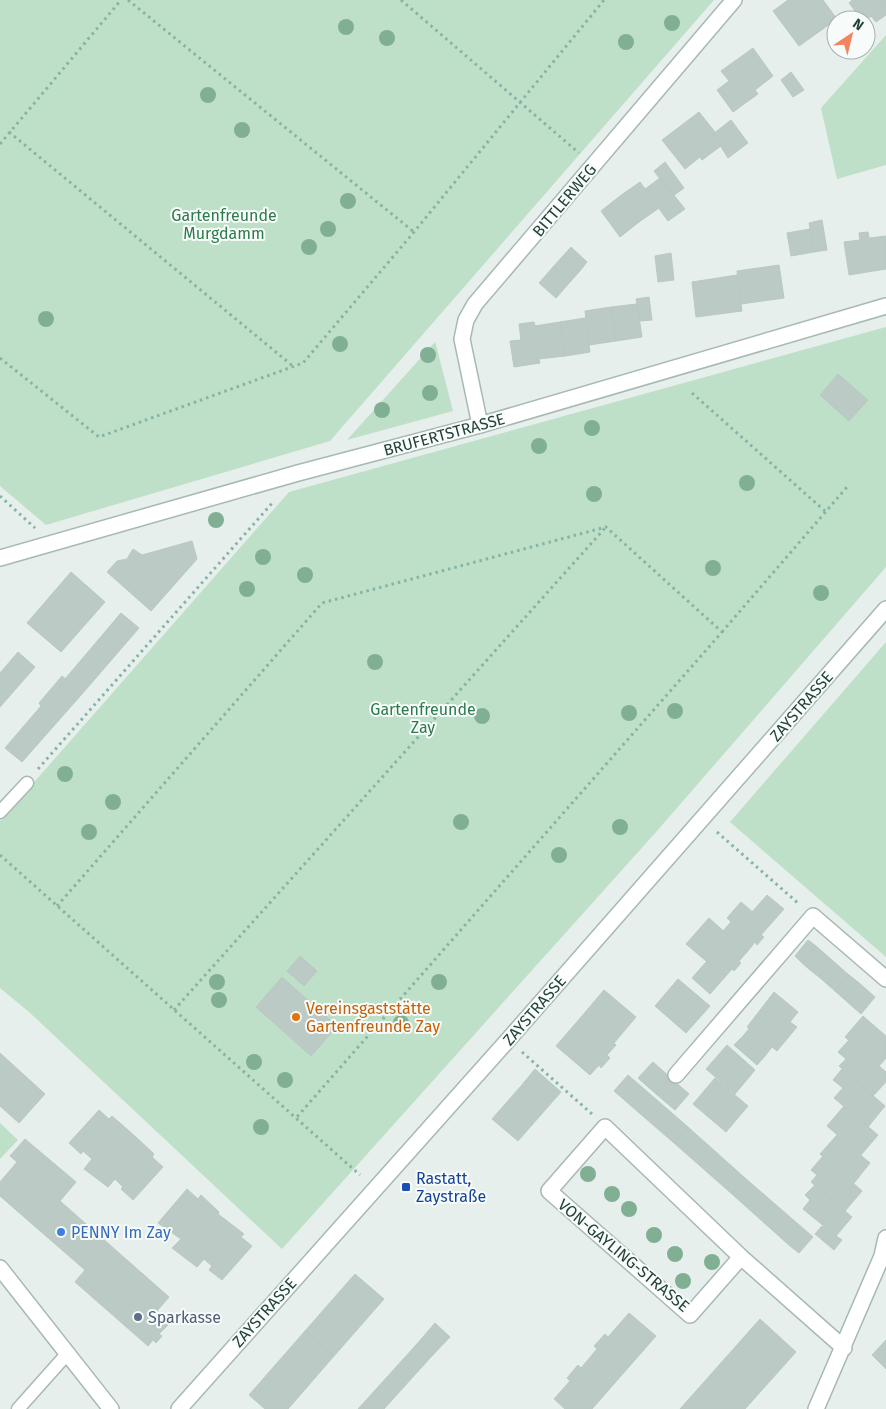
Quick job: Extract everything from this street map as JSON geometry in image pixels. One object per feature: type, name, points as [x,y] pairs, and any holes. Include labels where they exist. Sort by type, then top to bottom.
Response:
[{"type":"street","name":"BITTLERWEG","points":[[480,425],[462,339],[466,320],[475,304],[734,0]]},
{"type":"street","name":"BRUFERTSTRASSE","points":[[0,558],[298,473],[480,425],[886,306]]},
{"type":"street","name":"ZAYSTRASSE","points":[[179,1409],[508,1040],[886,609]]},
{"type":"street","points":[[676,1075],[813,916],[886,979]]},
{"type":"street","points":[[605,1127],[741,1257],[844,1348]]},
{"type":"street","name":"VON-GAYLING-STRASSE","points":[[605,1127],[549,1191],[690,1315],[741,1257]]},
{"type":"street","points":[[816,1409],[844,1348],[882,1256],[886,1238]]},
{"type":"street","points":[[0,1268],[111,1409]]},
{"type":"lane","points":[[0,812],[26,783]]},
{"type":"lane","points":[[18,1409],[67,1354]]},
{"type":"path","points":[[0,144],[121,0]]},
{"type":"path","points":[[128,0],[414,232]]},
{"type":"path","points":[[401,0],[593,166]]},
{"type":"path","points":[[0,358],[99,437],[294,367],[303,362],[414,232],[604,0]]},
{"type":"path","points":[[9,132],[294,367]]},
{"type":"path","points":[[692,393],[826,512]]},
{"type":"path","points":[[26,783],[298,473]]},
{"type":"path","points":[[296,1118],[847,487]]},
{"type":"path","points":[[0,496],[34,525],[43,546]]},
{"type":"path","points":[[606,527],[722,632]]},
{"type":"path","points":[[57,906],[322,603],[606,527]]},
{"type":"path","points":[[174,1010],[606,527]]},
{"type":"path","points":[[702,818],[813,916]]},
{"type":"path","points":[[0,855],[375,1188]]},
{"type":"path","points":[[508,1040],[605,1127]]},
{"type":"green space","name":"Gartenfreunde Murgdamm","points":[[0,0],[714,0],[330,441],[46,525],[0,486]]},
{"type":"green space","points":[[886,35],[886,165],[837,179],[821,108],[864,60],[876,60],[876,46]]},
{"type":"green space","name":"Gartenfreunde Zay","points":[[886,327],[886,567],[657,831],[282,1249],[29,1012],[0,988],[0,821],[289,492]]},
{"type":"green space","points":[[435,342],[453,411],[347,440]]},
{"type":"green space","points":[[886,642],[886,957],[730,822]]},
{"type":"green space","points":[[0,1123],[18,1140],[0,1159]]},
{"type":"building","points":[[788,0],[823,0],[830,10],[826,10],[826,27],[799,46],[773,11]]},
{"type":"building","points":[[852,0],[886,0],[886,5],[876,12],[876,10],[854,10],[849,3]]},
{"type":"building","points":[[886,5],[886,15],[876,22],[876,12]]},
{"type":"building","points":[[753,48],[773,76],[755,90],[758,94],[733,112],[717,90],[729,81],[721,71]]},
{"type":"building","points":[[791,72],[804,90],[793,97],[781,80]]},
{"type":"building","points":[[699,112],[715,132],[713,134],[721,146],[702,160],[700,157],[685,169],[662,140]]},
{"type":"building","points":[[731,120],[748,143],[728,158],[713,134]]},
{"type":"building","points":[[665,162],[684,188],[673,196],[654,171]]},
{"type":"building","points":[[660,178],[685,209],[668,221],[645,189]]},
{"type":"building","points":[[640,182],[659,208],[639,222],[620,196]]},
{"type":"building","points":[[620,196],[639,222],[620,237],[601,211]]},
{"type":"building","points":[[822,220],[827,250],[814,252],[809,223]]},
{"type":"building","points":[[810,229],[814,252],[791,256],[787,233]]},
{"type":"building","points":[[868,232],[869,238],[886,236],[886,269],[849,275],[844,242],[860,240],[859,233]]},
{"type":"building","points":[[571,247],[587,262],[579,272],[562,257]]},
{"type":"building","points":[[671,253],[674,280],[658,282],[655,256]]},
{"type":"building","points":[[562,257],[579,272],[570,282],[553,267]]},
{"type":"building","points":[[779,265],[784,298],[741,304],[737,271]]},
{"type":"building","points":[[553,267],[570,282],[556,298],[539,283]]},
{"type":"building","points":[[737,275],[742,311],[696,317],[692,282]]},
{"type":"building","points":[[649,297],[652,320],[640,321],[636,299]]},
{"type":"building","points":[[637,304],[642,337],[616,341],[611,307]]},
{"type":"building","points":[[611,307],[616,341],[589,345],[585,311]]},
{"type":"building","points":[[585,318],[590,352],[565,356],[560,322]]},
{"type":"building","points":[[534,322],[535,326],[560,322],[565,356],[539,359],[540,363],[514,367],[510,341],[521,340],[519,324]]},
{"type":"building","points":[[838,374],[868,400],[849,421],[820,395]]},
{"type":"building","points":[[192,541],[197,559],[151,611],[107,572],[117,561],[127,559],[133,549],[142,555]]},
{"type":"building","points":[[71,572],[105,602],[61,652],[27,623]]},
{"type":"building","points":[[121,613],[139,628],[82,694],[65,679]]},
{"type":"building","points":[[18,652],[35,667],[0,707],[0,673]]},
{"type":"building","points":[[62,676],[82,694],[22,762],[5,748],[41,706],[39,703]]},
{"type":"building","points":[[767,895],[784,909],[769,926],[752,912]]},
{"type":"building","points":[[741,902],[769,926],[761,935],[764,937],[757,945],[755,942],[747,952],[723,931],[731,922],[727,918]]},
{"type":"building","points":[[709,918],[747,952],[739,961],[741,963],[734,971],[732,969],[725,977],[686,944]]},
{"type":"building","points":[[808,940],[816,946],[802,963],[795,956]]},
{"type":"building","points":[[816,946],[824,953],[810,970],[802,963]]},
{"type":"building","points":[[824,953],[833,961],[819,977],[810,970]]},
{"type":"building","points":[[300,956],[317,971],[304,986],[287,971]]},
{"type":"building","points":[[707,961],[725,977],[710,994],[692,978]]},
{"type":"building","points":[[833,961],[841,968],[827,984],[819,977]]},
{"type":"building","points":[[841,968],[849,975],[835,991],[827,984]]},
{"type":"building","points":[[849,975],[858,982],[844,999],[835,991]]},
{"type":"building","name":"Vereinsgaststätte Gartenfreunde Zay","points":[[282,977],[337,1026],[311,1056],[256,1007]]},
{"type":"building","points":[[678,979],[710,1006],[686,1033],[655,1006]]},
{"type":"building","points":[[858,982],[875,997],[861,1014],[844,999]]},
{"type":"building","points":[[604,990],[636,1017],[614,1043],[582,1016]]},
{"type":"building","points":[[774,992],[798,1012],[790,1022],[797,1027],[777,1051],[747,1027]]},
{"type":"building","points":[[582,1016],[616,1045],[607,1055],[610,1058],[601,1068],[599,1065],[590,1075],[556,1046]]},
{"type":"building","points":[[863,1016],[886,1036],[886,1058],[879,1066],[845,1037]]},
{"type":"building","points":[[749,1029],[772,1047],[765,1056],[743,1036]]},
{"type":"building","points":[[743,1036],[765,1056],[757,1065],[734,1045]]},
{"type":"building","points":[[849,1040],[886,1072],[886,1082],[873,1096],[839,1066],[846,1059],[838,1052]]},
{"type":"building","points":[[727,1045],[755,1070],[735,1094],[706,1069]]},
{"type":"building","points":[[0,1053],[45,1094],[19,1123],[0,1106]]},
{"type":"building","points":[[653,1062],[671,1078],[656,1094],[638,1078]]},
{"type":"building","points":[[535,1069],[561,1092],[546,1109],[521,1086]]},
{"type":"building","points":[[842,1069],[885,1106],[868,1127],[834,1098],[843,1088],[833,1080]]},
{"type":"building","points":[[628,1075],[688,1127],[674,1143],[614,1091]]},
{"type":"building","points":[[671,1078],[689,1094],[675,1110],[656,1094]]},
{"type":"building","points":[[715,1078],[748,1106],[726,1132],[693,1104]]},
{"type":"building","points":[[521,1086],[546,1109],[518,1141],[492,1119]]},
{"type":"building","points":[[844,1106],[878,1135],[861,1155],[827,1126]]},
{"type":"building","points":[[99,1110],[109,1119],[112,1116],[137,1138],[154,1154],[152,1157],[163,1167],[133,1200],[121,1189],[123,1187],[115,1179],[108,1187],[84,1169],[92,1159],[83,1151],[81,1154],[69,1143]]},
{"type":"building","points":[[688,1127],[745,1178],[732,1194],[674,1143]]},
{"type":"building","points":[[837,1135],[870,1163],[854,1183],[820,1154]]},
{"type":"building","points":[[25,1139],[76,1182],[60,1201],[169,1297],[157,1311],[170,1323],[159,1334],[162,1336],[156,1343],[153,1340],[148,1346],[75,1282],[85,1270],[0,1196],[0,1182],[17,1162],[10,1156]]},
{"type":"building","points":[[823,1156],[862,1191],[845,1211],[811,1182],[817,1175],[811,1170]]},
{"type":"building","points":[[745,1178],[805,1230],[790,1246],[732,1194]]},
{"type":"building","points":[[815,1185],[852,1217],[836,1236],[803,1209],[810,1200],[805,1195]]},
{"type":"building","points":[[187,1189],[198,1199],[201,1195],[219,1212],[218,1214],[244,1234],[241,1237],[252,1246],[222,1280],[209,1270],[212,1266],[204,1259],[197,1267],[172,1248],[181,1239],[158,1223]]},
{"type":"building","points":[[822,1226],[842,1240],[834,1250],[815,1234]]},
{"type":"building","points":[[805,1230],[813,1237],[799,1253],[790,1246]]},
{"type":"building","points":[[355,1274],[384,1299],[334,1356],[305,1331]]},
{"type":"building","points":[[629,1313],[656,1336],[592,1409],[565,1409],[554,1399],[570,1381],[567,1378],[578,1365],[581,1368],[597,1349],[594,1346],[605,1334],[608,1337]]},
{"type":"building","points":[[760,1319],[796,1352],[745,1409],[680,1409]]},
{"type":"building","points":[[435,1323],[450,1337],[430,1358],[416,1345]]},
{"type":"building","points":[[305,1331],[334,1356],[288,1409],[265,1409],[249,1395]]},
{"type":"building","points":[[886,1340],[886,1369],[872,1355]]},
{"type":"building","points":[[416,1345],[430,1358],[384,1409],[358,1409]]},
{"type":"place","name":"Vereinsgaststätte Gartenfreunde Zay","points":[[296,1017]]},
{"type":"place","name":"Rastatt, Zaystraße","points":[[406,1187]]},
{"type":"place","name":"PENNY Im Zay","points":[[61,1232]]},
{"type":"place","name":"Sparkasse","points":[[138,1317]]}]
